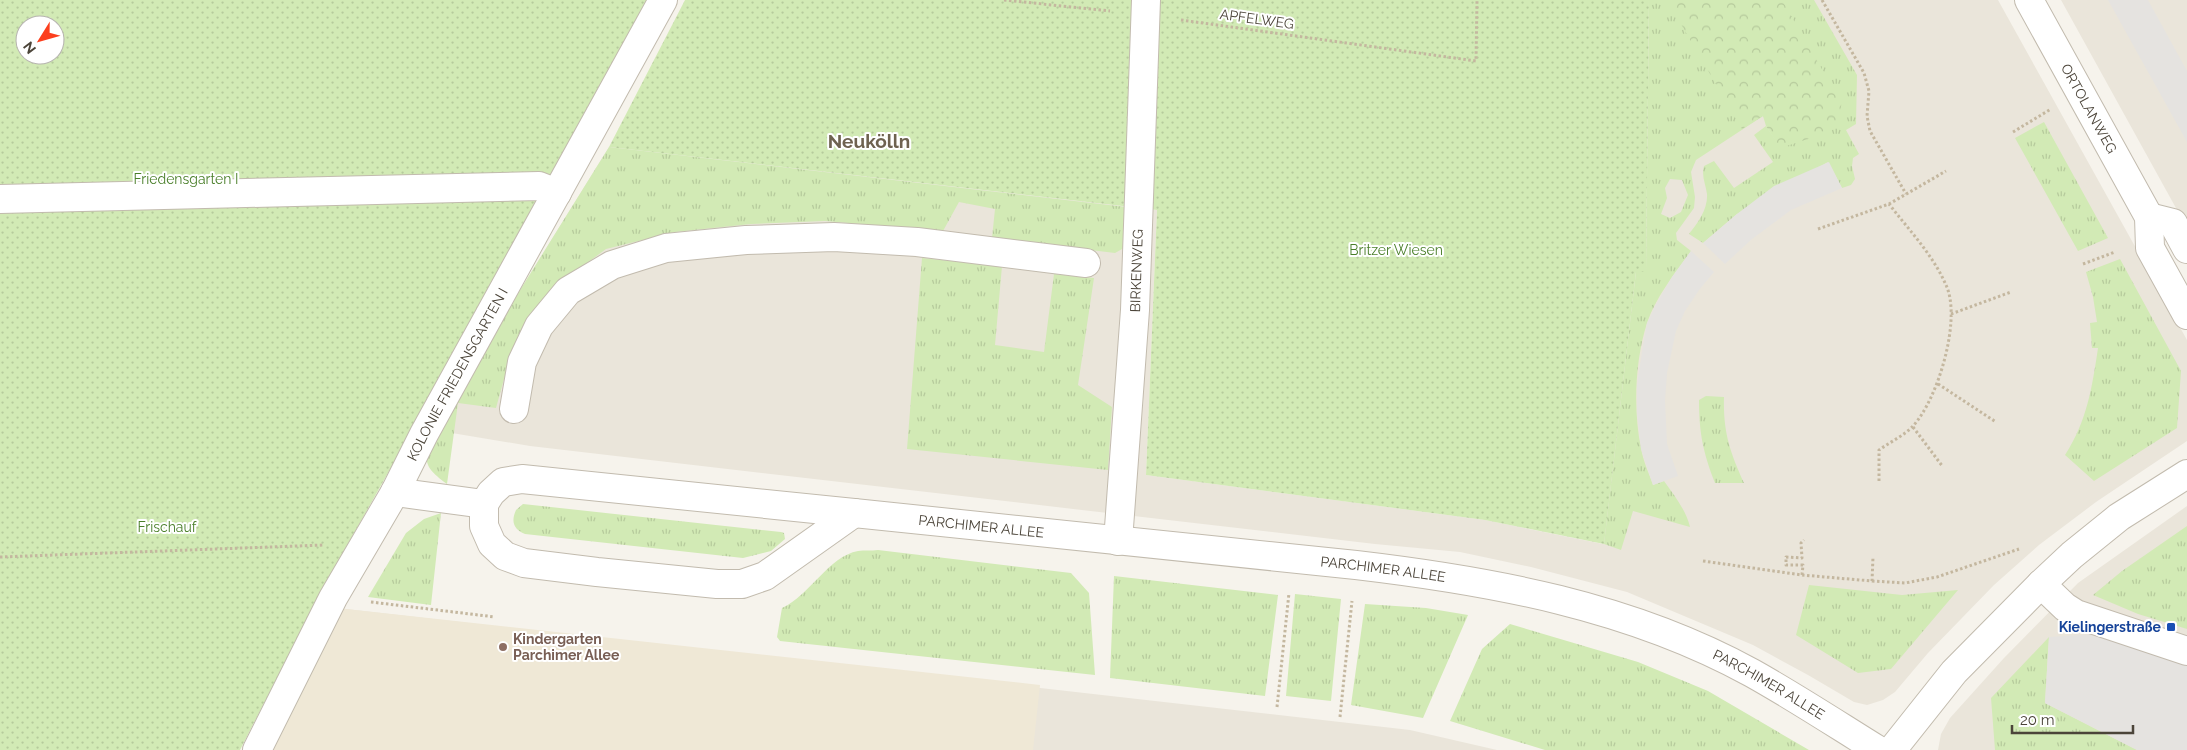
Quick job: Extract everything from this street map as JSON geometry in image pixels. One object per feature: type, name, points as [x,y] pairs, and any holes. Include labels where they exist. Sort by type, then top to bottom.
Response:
[{"type":"street","name":"KOLONIE FRIEDENSGARTEN I","points":[[256,750],[333,598],[395,492],[424,434],[663,0]]},
{"type":"street","name":"ORTOLANWEG","points":[[2029,0],[2149,217],[2150,248],[2187,315]]},
{"type":"street","name":"BIRKENWEG","points":[[1118,541],[1135,310],[1146,7]]},
{"type":"street","points":[[0,199],[539,186],[557,194]]},
{"type":"street","points":[[2149,217],[2173,223],[2187,249]]},
{"type":"street","points":[[514,409],[522,362],[540,326],[568,291],[612,265],[666,248],[746,240],[834,237],[917,242],[1086,263]]},
{"type":"street","points":[[1892,750],[1954,672],[2041,584],[2072,555],[2118,517],[2187,474]]},
{"type":"street","name":"PARCHIMER ALLEE","points":[[484,504],[491,493],[503,482],[522,479],[1356,565],[1493,584],[1594,608],[1681,640],[1751,673],[1878,750]]},
{"type":"street","points":[[395,492],[484,504],[484,526],[492,544],[505,556],[524,564],[717,584],[742,584],[765,576],[854,514]]},
{"type":"street","points":[[2041,584],[2065,607],[2076,614],[2187,651]]},
{"type":"path","name":"APFELWEG","points":[[1004,0],[1146,7],[1476,61],[1477,0]]},
{"type":"path","points":[[1822,0],[1864,73],[1869,91],[1868,116],[1870,131],[1906,194]]},
{"type":"path","points":[[2012,132],[2081,92]]},
{"type":"path","points":[[1818,229],[1888,204],[1946,170]]},
{"type":"path","points":[[1879,481],[1879,450],[1912,427],[1928,406],[1938,384],[1945,357],[1951,314],[1948,287],[1934,262],[1888,204]]},
{"type":"path","points":[[2083,264],[2123,249]]},
{"type":"path","points":[[1951,314],[2011,292]]},
{"type":"path","points":[[1938,384],[1996,422]]},
{"type":"path","points":[[1912,427],[1943,467]]},
{"type":"path","points":[[1802,575],[1803,565],[1786,564],[1786,557],[1802,558],[1801,543],[1804,540]]},
{"type":"path","points":[[0,557],[363,545]]},
{"type":"path","points":[[1703,561],[1802,575],[1905,583],[1937,577],[2019,549]]},
{"type":"path","points":[[1872,557],[1872,581]]},
{"type":"path","points":[[1277,707],[1293,560]]},
{"type":"path","points":[[1340,717],[1356,565]]},
{"type":"path","points":[[333,598],[495,617]]},
{"type":"shaded area","points":[[1649,0],[1998,0],[2187,340],[2187,441],[2096,502],[2039,545],[1994,585],[1928,653],[1895,692],[1883,700],[1867,705],[1854,702],[1753,645],[1627,592],[1531,567],[1460,552],[1375,544],[530,446],[434,430],[609,147],[1157,210],[1146,475],[1485,520],[1603,544],[1636,272],[1646,272]]},
{"type":"shaded area","points":[[2061,0],[2187,0],[2187,228]]},
{"type":"shaded area","points":[[2108,0],[2148,0],[2187,71],[2187,142]]},
{"type":"shaded area","points":[[1829,162],[1842,188],[1791,210],[1752,239],[1725,264],[1703,243],[1774,186]]},
{"type":"shaded area","points":[[1691,251],[1714,272],[1685,311],[1676,331],[1667,373],[1665,400],[1667,444],[1678,476],[1653,485],[1641,449],[1637,413],[1637,385],[1642,352],[1647,323],[1672,277]]},
{"type":"shaded area","points":[[2187,506],[2187,750],[1938,750],[1941,734],[1950,718],[2004,658],[2078,583]]},
{"type":"shaded area","name":"Kindergarten Parchimer Allee","points":[[337,608],[1410,730],[1497,750],[267,750]]},
{"type":"shaded area","name":"Kindergarten Parchimer Allee","points":[[337,608],[1040,685],[1033,750],[267,750]]},
{"type":"shaded area","points":[[2096,634],[2187,662],[2187,750],[2137,750],[2045,703],[2049,637]]},
{"type":"green space","points":[[0,0],[654,0],[321,592],[240,750],[0,750]]},
{"type":"green space","name":"Britzer Wiesen","points":[[685,0],[1649,0],[1646,272],[1636,272],[1604,544],[1485,520],[1146,475],[1157,210],[609,147]]},
{"type":"green space","points":[[1649,0],[1814,0],[1857,75],[1856,124],[1846,130],[1859,154],[1853,158],[1852,166],[1855,179],[1851,185],[1842,188],[1828,162],[1737,214],[1703,243],[1689,234],[1699,220],[1706,205],[1707,194],[1703,177],[1704,166],[1714,161],[1734,188],[1773,162],[1754,135],[1766,126],[1781,148],[1763,116],[1696,160],[1691,172],[1695,197],[1694,208],[1676,233],[1677,240],[1691,251],[1672,277],[1651,313],[1643,338],[1636,386],[1638,433],[1642,453],[1653,485],[1664,481],[1683,509],[1690,527],[1633,511],[1621,550],[1604,544],[1636,272],[1646,272]],"holes":[[[1670,179],[1682,180],[1688,195],[1681,212],[1670,218],[1661,214],[1667,198],[1665,188]]]},
{"type":"green space","points":[[1667,0],[1782,0],[1842,101],[1838,123],[1824,134],[1780,148],[1766,126],[1763,116],[1742,129]]},
{"type":"green space","points":[[2044,122],[2108,238],[2078,251],[2015,138]]},
{"type":"green space","points":[[609,147],[1126,207],[1124,248],[1115,253],[992,238],[995,209],[959,202],[943,231],[825,221],[751,224],[675,232],[606,249],[557,285],[512,350],[496,408],[458,403],[447,484],[432,471],[427,461],[433,430]]},
{"type":"green space","points":[[922,258],[1002,266],[995,345],[1044,352],[1054,274],[1094,278],[1078,385],[1112,407],[1108,470],[907,449]]},
{"type":"green space","points":[[2120,259],[2181,371],[2177,428],[2094,481],[2065,455],[2084,417],[2098,348],[2092,348],[2090,323],[2097,322],[2086,272]]},
{"type":"green space","points":[[1706,396],[1724,397],[1728,442],[1744,483],[1715,483],[1707,462],[1701,433],[1699,400]]},
{"type":"green space","points":[[523,504],[781,532],[784,533],[785,539],[771,551],[743,558],[525,534],[518,530],[513,521],[516,510]]},
{"type":"green space","points":[[441,513],[431,605],[368,597],[406,533],[424,519]]},
{"type":"green space","points":[[2187,526],[2187,629],[2138,614],[2093,595],[2122,571]]},
{"type":"green space","points":[[878,550],[1071,573],[1089,593],[1095,675],[780,641],[777,637],[782,608],[801,595],[838,560],[858,551]]},
{"type":"green space","points":[[1114,576],[1278,595],[1265,696],[1110,678]]},
{"type":"green space","points":[[1809,585],[1902,595],[1958,590],[1891,669],[1858,673],[1796,635]]},
{"type":"green space","points":[[1295,594],[1341,599],[1331,701],[1286,696]]},
{"type":"green space","points":[[1365,604],[1426,608],[1468,615],[1423,718],[1351,705]]},
{"type":"green space","points":[[1510,624],[1638,662],[1708,691],[1809,750],[1545,750],[1450,721],[1482,649]]},
{"type":"green space","points":[[2049,637],[2045,703],[2137,750],[1995,750],[1991,698]]},
{"type":"place","name":"Kielingerstraße","points":[[2171,627]]},
{"type":"place","name":"Kindergarten Parchimer Allee","points":[[503,647]]},
{"type":"district","name":"Neukölln","points":[[869,141]]},
{"type":"park label","name":"Friedensgarten I","points":[[186,179]]},
{"type":"park label","name":"Frischauf","points":[[167,527]]}]
